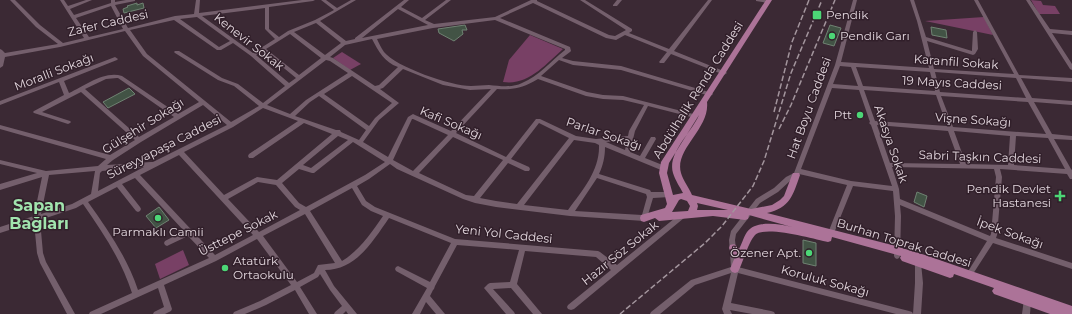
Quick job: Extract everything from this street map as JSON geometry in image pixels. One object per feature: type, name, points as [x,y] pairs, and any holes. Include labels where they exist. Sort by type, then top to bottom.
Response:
[{"type":"main road","name":"Abdülhalik Renda Caddesi","points":[[689,199],[680,181],[676,168],[678,155],[699,116],[704,102],[724,73],[768,1]]},
{"type":"main road","name":"Abdülhalik Renda Caddesi","points":[[682,216],[675,211],[672,206],[668,195],[663,168],[668,156],[699,116]]},
{"type":"main road","points":[[644,218],[666,212],[672,206],[676,197],[681,196],[723,208],[764,215],[785,203],[796,173]]},
{"type":"main road","points":[[665,182],[674,184],[680,181]]},
{"type":"main road","points":[[689,199],[694,206],[691,214]]},
{"type":"main road","points":[[644,218],[682,216],[723,208]]},
{"type":"main road","name":"Burhan Toprak Caddesi","points":[[723,208],[764,215],[829,235],[897,253],[969,275],[1072,311]]},
{"type":"main road","points":[[735,269],[737,251],[754,231],[760,228],[774,228],[829,235]]},
{"type":"main road","name":"Burhan Toprak Caddesi","points":[[897,253],[918,263],[1063,314]]},
{"type":"street","points":[[12,0],[38,26],[64,44]]},
{"type":"street","points":[[16,0],[64,44]]},
{"type":"street","points":[[62,0],[87,38]]},
{"type":"street","points":[[68,8],[90,0]]},
{"type":"street","points":[[74,17],[113,2],[134,0]]},
{"type":"street","points":[[196,14],[198,0]]},
{"type":"street","name":"Zafer Caddesi","points":[[1,54],[45,48],[196,14],[267,7],[314,0]]},
{"type":"street","points":[[323,0],[338,10]]},
{"type":"street","points":[[253,55],[290,32],[317,21],[354,0]]},
{"type":"street","points":[[317,21],[344,45],[402,0]]},
{"type":"street","points":[[353,41],[407,0]]},
{"type":"street","points":[[422,20],[449,0]]},
{"type":"street","points":[[532,1],[608,37],[616,38],[630,30],[582,0]]},
{"type":"street","points":[[615,5],[620,0]]},
{"type":"street","points":[[662,62],[710,0]]},
{"type":"street","points":[[758,0],[768,1]]},
{"type":"street","name":"Hat Boyu Caddesi","points":[[737,251],[732,240],[733,233],[758,200],[776,190],[796,173],[831,86],[855,0]]},
{"type":"street","points":[[912,0],[924,38],[938,94],[964,166]]},
{"type":"street","points":[[976,0],[1071,174]]},
{"type":"street","points":[[1028,0],[1072,68]]},
{"type":"street","name":"Süreyyapaşa Caddesi","points":[[0,230],[74,206],[231,125],[263,106],[325,58],[344,45],[353,41],[433,26],[495,18],[532,1]]},
{"type":"street","points":[[113,2],[126,29],[145,55],[231,125]]},
{"type":"street","points":[[267,7],[266,29],[278,39]]},
{"type":"street","points":[[398,7],[433,26]]},
{"type":"street","name":"Kenevir Sokak","points":[[196,14],[253,55],[289,86]]},
{"type":"street","points":[[175,18],[219,49],[234,41]]},
{"type":"street","points":[[371,28],[372,33],[376,37],[386,57],[402,67],[436,80],[460,87],[506,88],[518,86],[536,77],[568,51],[568,48],[495,18]]},
{"type":"street","points":[[1049,31],[1072,33]]},
{"type":"street","points":[[290,32],[325,58],[331,59],[396,103],[377,119],[360,142]]},
{"type":"street","points":[[924,38],[973,53],[975,32]]},
{"type":"street","points":[[625,33],[724,73]]},
{"type":"street","name":"Süreyyapaşa Caddesi","points":[[344,45],[376,37]]},
{"type":"street","points":[[45,48],[55,39]]},
{"type":"street","points":[[263,49],[298,78]]},
{"type":"street","points":[[177,52],[220,80],[236,85],[263,106],[338,132],[360,142],[389,162],[459,195],[475,200],[570,213],[644,218],[649,195]]},
{"type":"street","points":[[0,66],[1,54]]},
{"type":"street","points":[[558,58],[573,64],[621,68],[710,94]]},
{"type":"street","name":"Moralli Sokağı","points":[[0,103],[115,59]]},
{"type":"street","name":"Karanfil Sokak","points":[[838,64],[1072,80]]},
{"type":"street","name":"Akasya Sokak","points":[[853,65],[896,189],[897,253]]},
{"type":"street","points":[[376,89],[402,67]]},
{"type":"street","points":[[291,116],[320,94],[352,73]]},
{"type":"street","points":[[68,122],[36,112],[105,77],[117,76],[178,117]]},
{"type":"street","points":[[536,77],[586,94],[623,98],[699,116]]},
{"type":"street","points":[[61,80],[67,96]]},
{"type":"street","name":"19 Mayıs Caddesi","points":[[831,86],[1072,103]]},
{"type":"street","points":[[414,174],[496,87]]},
{"type":"street","points":[[81,89],[139,140]]},
{"type":"street","points":[[320,94],[369,129]]},
{"type":"street","name":"Gülşehir Sokağı","points":[[94,195],[96,173],[111,158],[203,102]]},
{"type":"street","points":[[627,153],[629,138],[647,104]]},
{"type":"street","name":"Kafi Sokağı","points":[[389,162],[410,118],[413,116],[527,169]]},
{"type":"street","name":"Parlar Sokağı","points":[[506,160],[538,120],[573,137],[594,141],[641,158],[663,168]]},
{"type":"street","points":[[251,156],[303,121]]},
{"type":"street","name":"Vişne Sokağı","points":[[872,123],[1072,138]]},
{"type":"street","points":[[0,127],[111,158]]},
{"type":"street","points":[[278,184],[338,132]]},
{"type":"street","points":[[1011,167],[1013,134]]},
{"type":"street","points":[[518,207],[573,137]]},
{"type":"street","points":[[594,141],[629,138]]},
{"type":"street","points":[[299,166],[312,171],[353,139]]},
{"type":"street","points":[[641,158],[653,139]]},
{"type":"street","points":[[570,213],[601,163],[603,152],[602,144]]},
{"type":"street","points":[[179,151],[258,235],[296,286],[313,314]]},
{"type":"street","points":[[475,200],[506,160]]},
{"type":"street","points":[[0,162],[46,173]]},
{"type":"street","name":"Üsttepe Sokak","points":[[92,314],[214,259],[353,185],[389,162]]},
{"type":"street","points":[[0,187],[46,173],[154,164]]},
{"type":"street","name":"Sabri Taşkın Caddesi","points":[[888,165],[1011,167],[1071,174]]},
{"type":"street","points":[[969,275],[992,240],[996,224],[999,184],[997,167]]},
{"type":"street","points":[[46,173],[37,218],[40,253],[43,264],[71,314]]},
{"type":"street","points":[[796,173],[896,189]]},
{"type":"street","points":[[135,174],[214,259]]},
{"type":"street","points":[[594,175],[648,192],[649,195],[668,195]]},
{"type":"street","points":[[224,198],[257,179],[278,184],[297,205],[306,210],[340,264]]},
{"type":"street","points":[[118,183],[138,209]]},
{"type":"street","points":[[829,235],[851,183]]},
{"type":"street","name":"Yeni Yol Caddesi","points":[[353,185],[364,203],[373,209],[455,242],[598,254],[617,270]]},
{"type":"street","points":[[84,200],[118,249],[130,274],[136,294]]},
{"type":"street","name":"İpek Sokağı","points":[[897,201],[992,240],[1072,266]]},
{"type":"street","points":[[320,267],[330,268],[340,264],[362,250],[387,215]]},
{"type":"street","name":"Hazır Söz Sokak","points":[[572,307],[682,216]]},
{"type":"street","points":[[167,243],[189,232]]},
{"type":"street","points":[[416,314],[432,287],[455,242]]},
{"type":"street","points":[[513,285],[523,247]]},
{"type":"street","points":[[917,314],[919,283],[918,263]]},
{"type":"street","points":[[237,314],[254,307],[316,275],[320,267]]},
{"type":"street","points":[[320,267],[332,288],[353,314]]},
{"type":"street","points":[[398,269],[432,287]]},
{"type":"street","points":[[654,314],[693,282],[735,269],[727,306],[728,314]]},
{"type":"street","name":"Koruluk Sokağı","points":[[735,269],[909,314]]},
{"type":"street","points":[[157,314],[168,309],[160,284]]},
{"type":"street","points":[[511,314],[488,288],[490,286],[513,285],[538,314]]},
{"type":"street","points":[[426,297],[441,314]]},
{"type":"street","points":[[1026,314],[1027,301]]},
{"type":"street","points":[[727,306],[771,314]]},
{"type":"street","points":[[254,307],[258,314]]},
{"type":"street","points":[[338,314],[346,307]]},
{"type":"shaded area","points":[[1031,0],[1041,1],[1043,5],[1055,6],[1060,14],[1039,14]]},
{"type":"shaded area","points":[[984,17],[993,35],[925,21]]},
{"type":"shaded area","points":[[530,35],[563,49],[536,73],[521,81],[503,82],[509,60]]},
{"type":"shaded area","points":[[342,52],[361,64],[350,70],[333,58]]},
{"type":"shaded area","points":[[183,250],[189,265],[160,279],[155,264]]},
{"type":"building","points":[[137,3],[137,5],[143,3],[144,8],[124,13],[123,9]]},
{"type":"building","points":[[465,25],[467,30],[462,30],[463,34],[454,41],[439,33],[438,29]]},
{"type":"building","name":"Pendik Garı","points":[[830,25],[841,28],[834,46],[823,43]]},
{"type":"building","points":[[931,27],[946,30],[947,38],[932,35]]},
{"type":"building","points":[[129,88],[135,94],[108,108],[103,102]]},
{"type":"building","points":[[917,192],[927,196],[924,207],[914,202]]},
{"type":"building","name":"Parmaklı Camii","points":[[159,207],[169,220],[156,228],[146,216]]},
{"type":"building","name":"Özener Apt.","points":[[803,240],[816,243],[816,266],[803,263]]},
{"type":"railway","points":[[774,112],[792,42],[809,0]]},
{"type":"railway","points":[[620,314],[705,243],[722,226],[753,186],[764,161],[791,73],[822,0]]},
{"type":"railway","points":[[779,129],[791,105],[835,0]]},
{"type":"place","name":"Pendik","points":[[817,15]]},
{"type":"place","name":"Pendik Garı","points":[[832,36]]},
{"type":"place","name":"Ptt","points":[[860,115]]},
{"type":"place","name":"Pendik Devlet Hastanesi","points":[[1060,196]]},
{"type":"place","name":"Parmaklı Camii","points":[[158,218]]},
{"type":"place","name":"Özener Apt.","points":[[809,253]]},
{"type":"place","name":"Atatürk Ortaokulu","points":[[225,268]]},
{"type":"district","name":"Sapan Bağları","points":[[39,214]]}]
